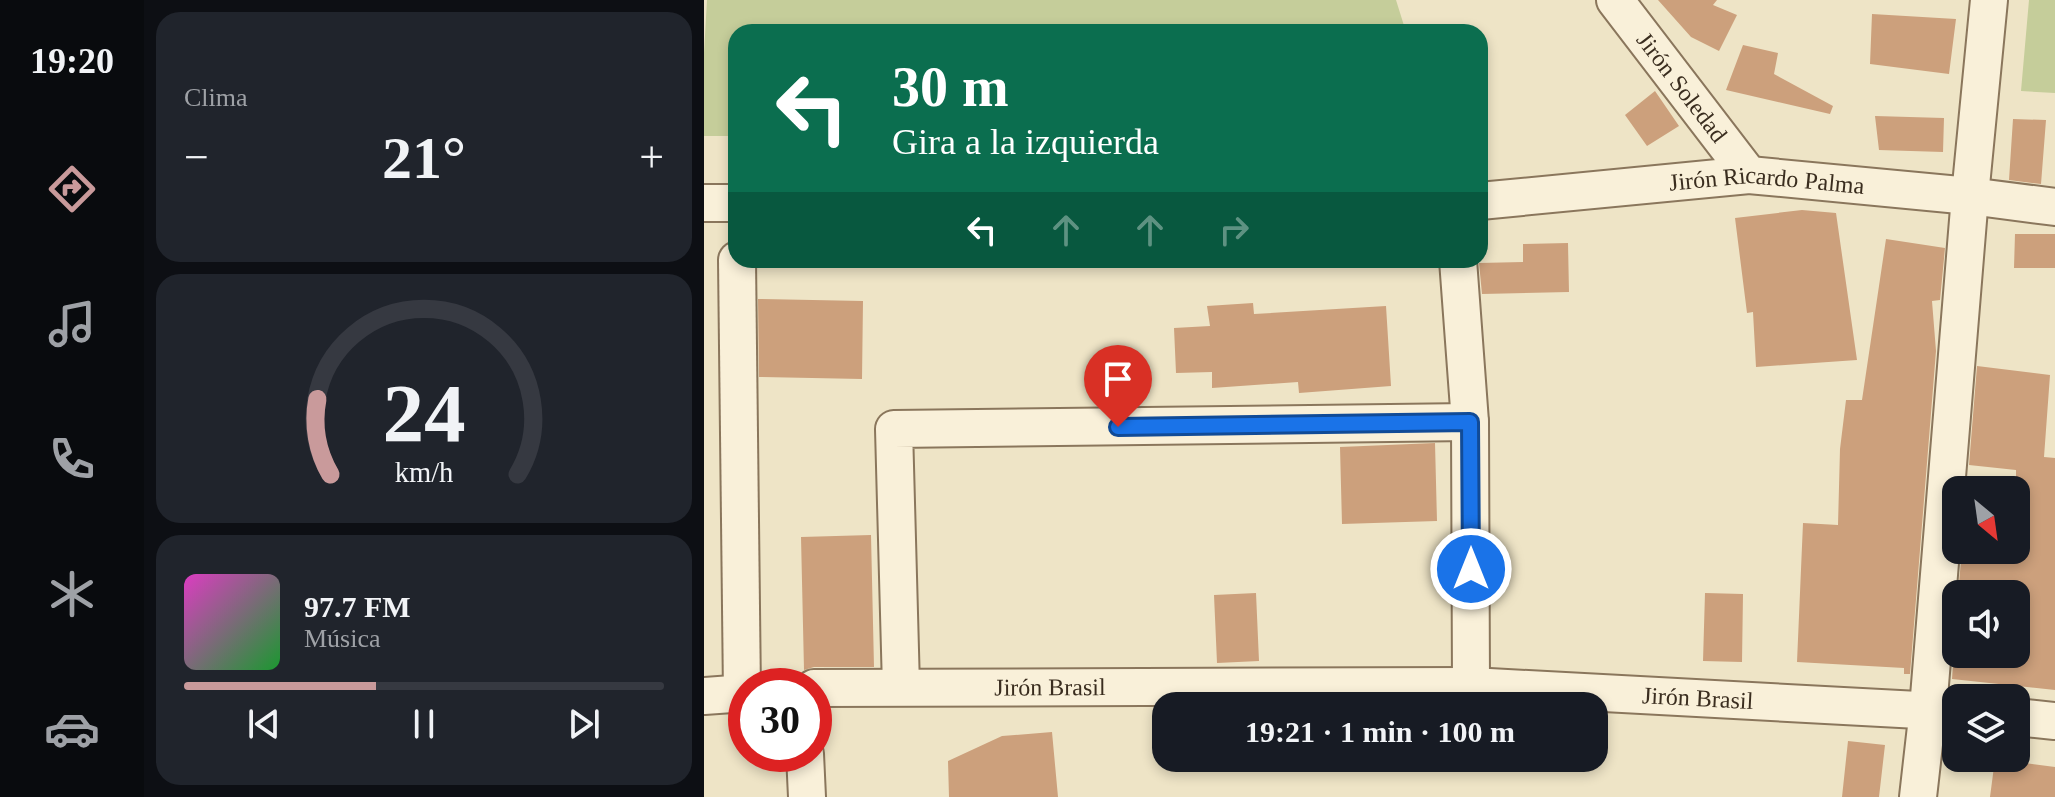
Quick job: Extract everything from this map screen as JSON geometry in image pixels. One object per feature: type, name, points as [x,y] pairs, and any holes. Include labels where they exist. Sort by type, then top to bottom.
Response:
[{"type":"street","name":"Jirón Soledad","points":[[1615,0],[1749,175]]},
{"type":"street","points":[[1943,684],[1970,196],[1989,0]]},
{"type":"street","name":"Jirón Ricardo Palma","points":[[1488,200],[1749,175],[2055,207]]},
{"type":"street","points":[[704,203],[728,203]]},
{"type":"street","points":[[737,268],[744,668]]},
{"type":"street","points":[[1459,268],[1470,422],[1471,686]]},
{"type":"street","points":[[901,687],[894,429],[1470,422]]},
{"type":"street","name":"Jirón Brasil","points":[[832,688],[1471,686],[1942,710]]},
{"type":"street","points":[[704,696],[728,694]]},
{"type":"street","points":[[1918,797],[1942,710]]},
{"type":"street","points":[[2030,718],[2055,721]]},
{"type":"street","points":[[806,772],[807,797]]},
{"type":"green space","points":[[707,0],[1396,0],[1404,24],[728,24],[728,136],[704,136]]},
{"type":"green space","points":[[2029,0],[2055,0],[2055,93],[2021,91]]},
{"type":"building","points":[[1658,0],[1717,0],[1713,5],[1737,15],[1719,51],[1691,37]]},
{"type":"building","points":[[1872,14],[1956,19],[1949,74],[1870,64]]},
{"type":"building","points":[[1743,45],[1778,53],[1774,74],[1833,106],[1830,114],[1726,90]]},
{"type":"building","points":[[1655,91],[1679,126],[1647,146],[1625,115]]},
{"type":"building","points":[[1875,116],[1944,118],[1943,152],[1879,150]]},
{"type":"building","points":[[2013,119],[2046,120],[2041,184],[2009,180]]},
{"type":"building","points":[[1802,210],[1836,213],[1857,360],[1756,367],[1753,312],[1747,313],[1735,218]]},
{"type":"building","points":[[2015,234],[2055,234],[2055,268],[2014,268]]},
{"type":"building","points":[[1886,239],[1945,248],[1940,300],[1932,301],[1936,351],[1910,674],[1904,674],[1904,668],[1797,662],[1803,523],[1838,525],[1840,449],[1846,400],[1862,400]]},
{"type":"building","points":[[1568,243],[1569,292],[1482,294],[1479,268],[1488,268],[1488,263],[1523,262],[1523,244]]},
{"type":"building","points":[[758,299],[863,301],[862,379],[759,377]]},
{"type":"building","points":[[1253,303],[1254,314],[1386,306],[1391,386],[1299,393],[1298,382],[1212,388],[1212,372],[1176,373],[1174,328],[1210,326],[1207,306]]},
{"type":"building","points":[[1977,366],[2050,375],[2044,457],[2055,458],[2055,690],[2030,687],[2030,684],[1952,679],[1953,668],[2030,668],[2030,580],[1959,580],[1961,564],[2030,564],[2030,476],[2016,476],[2016,470],[1969,465]]},
{"type":"building","points":[[1435,443],[1437,521],[1342,524],[1340,447]]},
{"type":"building","points":[[871,535],[874,667],[804,668],[801,537]]},
{"type":"building","points":[[1256,593],[1259,661],[1217,663],[1214,595]]},
{"type":"building","points":[[1705,593],[1743,594],[1742,662],[1703,661]]},
{"type":"building","points":[[1052,732],[1058,797],[949,797],[948,761],[1002,736]]},
{"type":"building","points":[[1848,741],[1885,745],[1879,797],[1842,797]]},
{"type":"building","points":[[2030,764],[2055,767],[2055,797],[1990,797],[1993,772],[2030,772]]},
{"type":"route","points":[[1118,427],[1470,422],[1471,569]]}]
